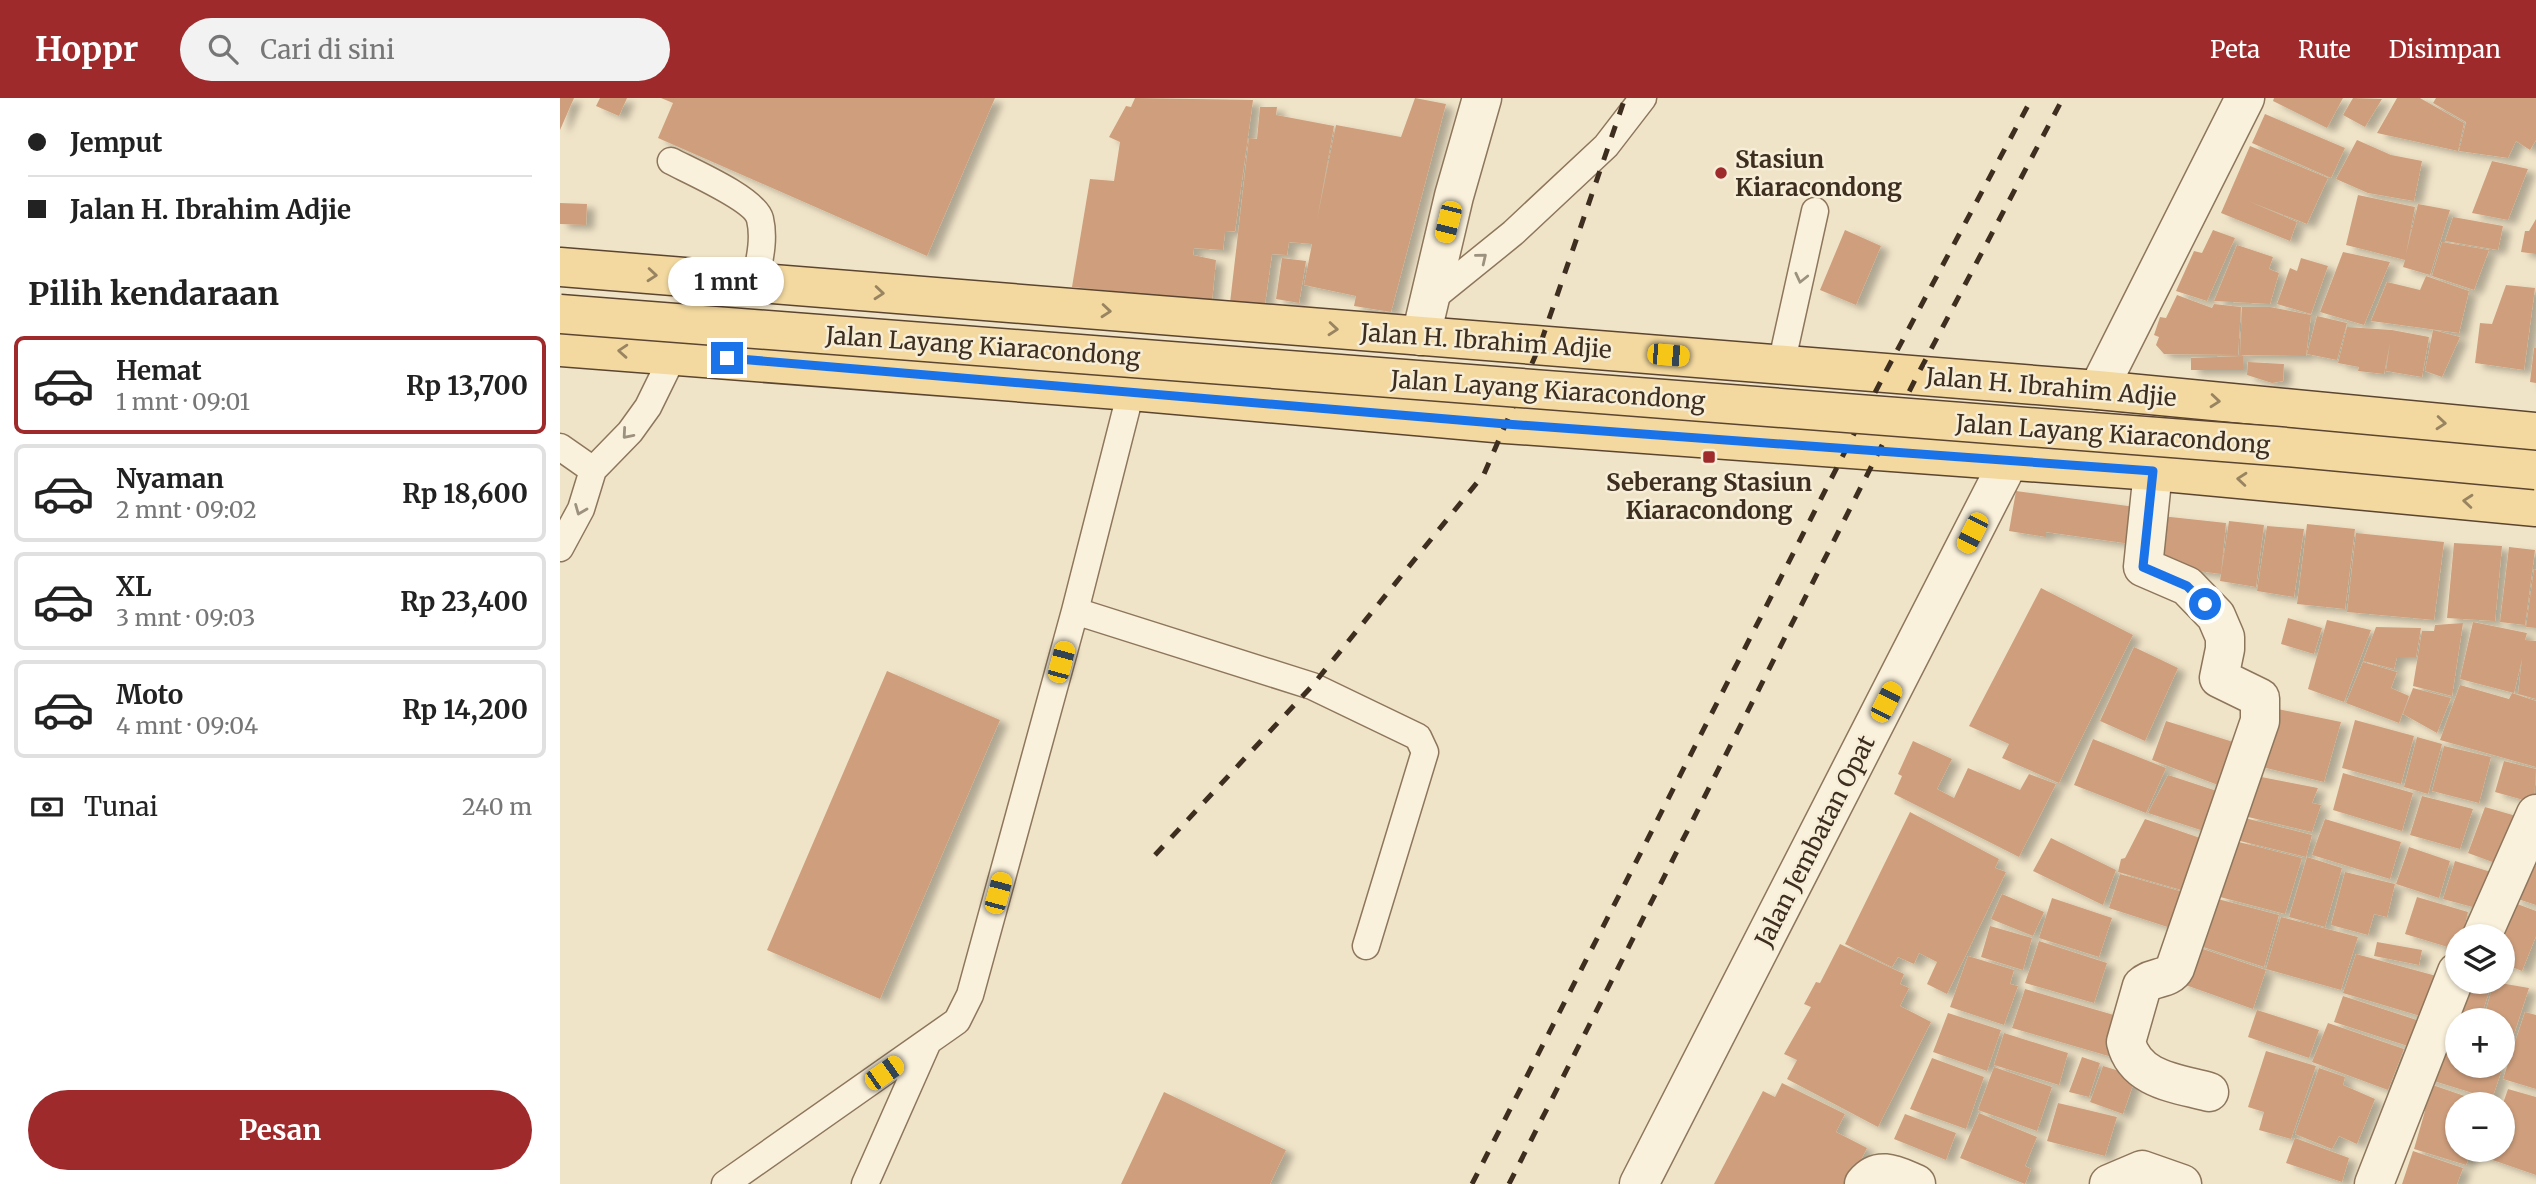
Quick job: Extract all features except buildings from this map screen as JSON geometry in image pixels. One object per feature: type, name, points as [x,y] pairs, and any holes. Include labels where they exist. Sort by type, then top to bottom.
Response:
[{"type":"main road","name":"Jalan H. Ibrahim Adjie","points":[[560,267],[840,290],[1425,319],[1604,350],[2098,390],[2536,432]]},
{"type":"main road","points":[[835,367],[840,290]]},
{"type":"main road","name":"Jalan Layang Kiaracondong","points":[[560,314],[2262,445],[2536,470]]},
{"type":"main road","points":[[560,347],[674,354],[1595,430],[2153,471],[2536,507]]},
{"type":"main road","points":[[1595,430],[1604,350]]},
{"type":"street","points":[[1425,319],[1482,98]]},
{"type":"street","points":[[2098,390],[2245,98]]},
{"type":"street","name":"Jalan Jembatan Opat","points":[[1639,1184],[2009,461]]},
{"type":"street","points":[[2153,471],[2143,567],[2187,586],[2216,616],[2225,637],[2219,678],[2260,698],[2263,703],[2260,721],[2173,973],[2148,979],[2142,986],[2126,1042],[2136,1064],[2153,1077],[2209,1092]]},
{"type":"street","points":[[2487,924],[2536,814]]},
{"type":"street","points":[[2374,1184],[2448,994]]},
{"type":"street","points":[[2109,1184],[2142,1170],[2182,1184]]},
{"type":"street","points":[[1864,1184],[1872,1175],[1882,1172],[1916,1184]]},
{"type":"lane","points":[[1425,319],[1606,146],[1643,98]]},
{"type":"lane","points":[[671,161],[748,203],[760,216],[762,242],[755,283]]},
{"type":"lane","points":[[1781,365],[1815,211]]},
{"type":"lane","points":[[560,548],[581,509],[593,470],[636,424],[674,354]]},
{"type":"lane","points":[[725,1184],[957,1021],[971,995],[1075,611],[1131,391]]},
{"type":"lane","points":[[560,447],[593,470]]},
{"type":"lane","points":[[1075,611],[1312,686],[1418,737],[1425,752],[1366,946]]},
{"type":"lane","points":[[864,1184],[928,1043]]},
{"type":"railway","points":[[1155,855],[1312,686],[1484,474],[1540,345],[1625,98]]},
{"type":"railway","points":[[1472,1184],[1884,375],[2032,98]]},
{"type":"railway","points":[[1509,1184],[1917,376],[2063,98]]},
{"type":"place","name":"Stasiun Kiaracondong","points":[[1721,173]]},
{"type":"place","name":"Seberang Stasiun Kiaracondong","points":[[1709,457]]},
{"type":"route","points":[[727,358],[1506,424],[2153,471],[2143,567],[2187,586],[2205,604]]}]
